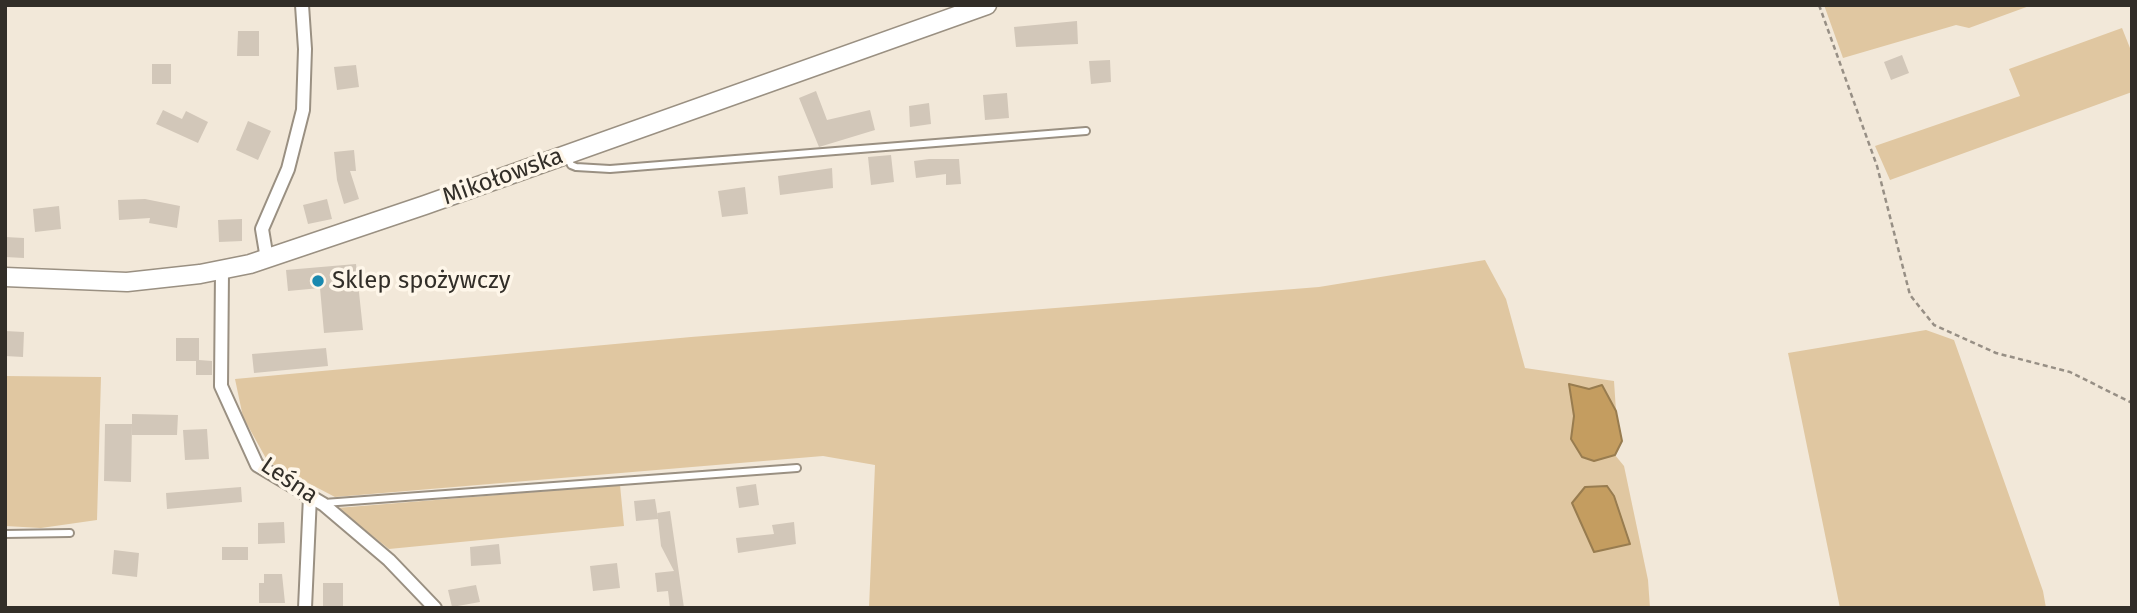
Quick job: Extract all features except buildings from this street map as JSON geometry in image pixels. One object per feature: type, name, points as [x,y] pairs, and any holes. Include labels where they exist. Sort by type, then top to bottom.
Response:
[{"type":"main road","name":"Mikołowska","points":[[5,277],[127,282],[222,271],[267,259],[987,5]]},
{"type":"street","points":[[267,259],[262,229],[288,169],[303,110],[305,49],[302,5]]},
{"type":"street","name":"Leśna","points":[[222,271],[221,386],[257,466],[323,504],[389,560],[435,608]]},
{"type":"street","points":[[305,608],[310,496]]},
{"type":"lane","points":[[566,154],[571,165],[603,169],[1086,131]]},
{"type":"lane","points":[[323,504],[797,468]]},
{"type":"lane","points":[[5,534],[71,533]]},
{"type":"path","points":[[1819,5],[1877,166],[1910,295],[1934,325],[1996,353],[2070,372],[2132,403]]},
{"type":"shaded area","points":[[1824,5],[2032,5],[1969,28],[1956,25],[1843,58]]},
{"type":"shaded area","points":[[2122,28],[2132,53],[2132,92],[1890,180],[1875,146],[2020,96],[2009,69]]},
{"type":"shaded area","points":[[1485,260],[1506,299],[1525,368],[1614,381],[1616,411],[1602,386],[1589,390],[1569,385],[1574,416],[1571,439],[1594,461],[1615,455],[1624,466],[1648,580],[1650,608],[869,608],[875,465],[823,456],[335,497],[268,462],[243,417],[235,379],[691,337],[1319,287]]},
{"type":"shaded area","points":[[1926,330],[1954,340],[2043,591],[2046,608],[1840,608],[1788,353]]},
{"type":"shaded area","points":[[5,376],[101,377],[97,520],[41,528],[5,526]]},
{"type":"shaded area","points":[[1569,384],[1589,389],[1602,385],[1616,411],[1622,441],[1615,455],[1594,461],[1582,457],[1571,439],[1574,416]]},
{"type":"shaded area","points":[[620,485],[624,526],[389,549],[337,508]]},
{"type":"shaded area","points":[[1607,486],[1614,496],[1630,544],[1594,552],[1572,503],[1585,487]]},
{"type":"place","name":"Sklep spożywczy","points":[[318,281]]}]
